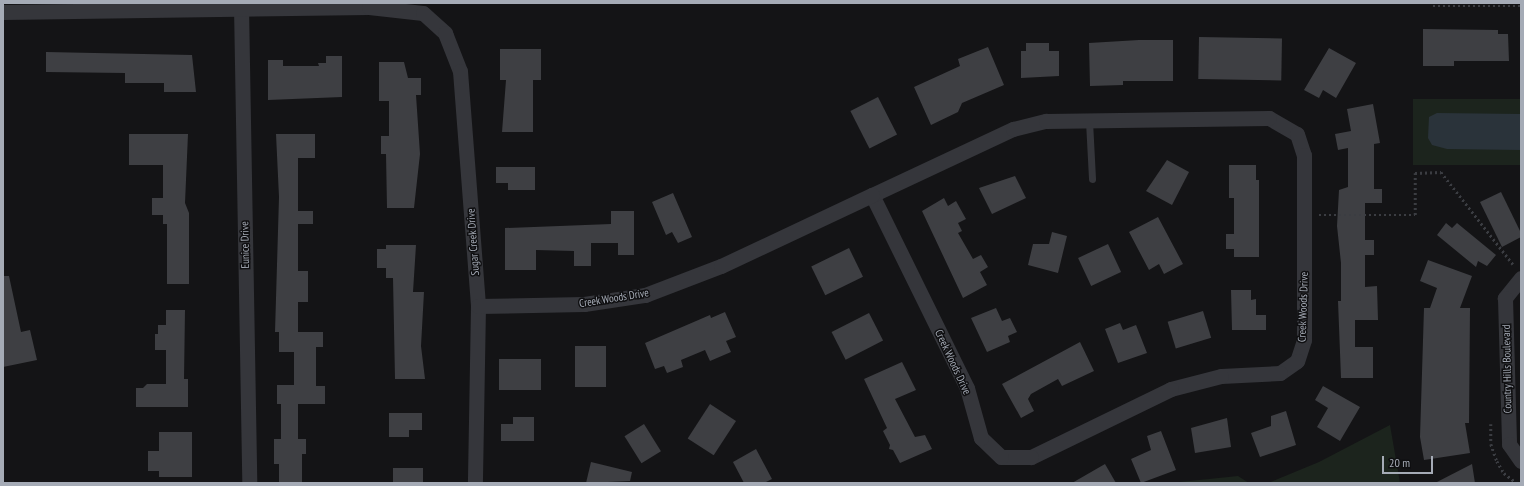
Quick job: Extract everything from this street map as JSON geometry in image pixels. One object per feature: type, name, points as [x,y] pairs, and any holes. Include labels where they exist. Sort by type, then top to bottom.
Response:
[{"type":"street","points":[[3,12],[39,7],[373,5]]},
{"type":"street","name":"Sugar Creek Drive","points":[[373,5],[423,13],[445,34],[460,71],[478,306],[475,483]]},
{"type":"street","name":"Eunice Drive","points":[[241,6],[248,483]]},
{"type":"street","name":"Creek Woods Drive","points":[[478,306],[584,304],[645,295],[721,266],[872,194],[1012,129],[1046,121],[1269,118],[1297,134],[1304,155],[1304,340],[1297,361],[1280,373],[1221,376],[1171,389],[1031,457],[1001,457],[981,438],[968,388],[872,194]]},
{"type":"street","name":"Country Hills Boulevard","points":[[1521,278],[1505,298],[1509,444],[1521,461]]},
{"type":"lane","points":[[1089,121],[1092,179]]},
{"type":"path","points":[[1433,6],[1521,6]]},
{"type":"path","points":[[1313,215],[1415,215],[1415,172],[1442,172],[1514,265]]},
{"type":"shaded area","points":[[1413,99],[1521,99],[1521,165],[1413,165]]},
{"type":"shaded area","points":[[1437,113],[1521,114],[1521,150],[1447,149],[1432,145],[1428,138],[1429,117]]},
{"type":"shaded area","points":[[1390,425],[1400,483],[1268,483],[1319,462]]},
{"type":"shaded area","points":[[1238,476],[1249,483],[1170,483]]},
{"type":"building","points":[[1423,29],[1498,30],[1498,34],[1508,34],[1509,61],[1454,61],[1454,66],[1423,66]]},
{"type":"building","points":[[1199,37],[1282,38],[1281,80],[1198,79]]},
{"type":"building","points":[[1139,40],[1173,40],[1173,81],[1123,81],[1123,85],[1090,86],[1089,43]]},
{"type":"building","points":[[1026,43],[1049,43],[1049,51],[1059,51],[1059,76],[1021,78],[1021,51],[1026,51]]},
{"type":"building","points":[[988,47],[1004,85],[962,103],[958,112],[931,125],[914,87],[960,66],[958,59]]},
{"type":"building","points":[[1329,48],[1356,63],[1336,98],[1323,90],[1319,98],[1304,90]]},
{"type":"building","points":[[500,49],[541,49],[541,80],[533,80],[533,132],[502,132],[506,80],[500,80]]},
{"type":"building","points":[[46,52],[192,55],[196,92],[164,92],[164,83],[125,83],[125,73],[46,72]]},
{"type":"building","points":[[326,56],[342,56],[342,97],[268,100],[268,60],[283,60],[283,66],[319,66],[318,63],[326,63]]},
{"type":"building","points":[[379,62],[404,62],[408,78],[421,78],[421,95],[416,95],[420,154],[414,208],[387,208],[386,154],[381,154],[381,136],[389,136],[389,101],[379,101]]},
{"type":"building","points":[[878,97],[897,134],[869,148],[850,111]]},
{"type":"building","points":[[1373,104],[1380,143],[1374,144],[1374,189],[1382,189],[1382,203],[1365,203],[1365,240],[1374,240],[1374,255],[1365,255],[1365,287],[1377,286],[1378,320],[1355,320],[1355,347],[1373,347],[1373,378],[1341,378],[1338,301],[1341,301],[1341,263],[1337,226],[1339,190],[1348,187],[1348,148],[1338,150],[1335,134],[1351,131],[1347,109]]},
{"type":"building","points":[[129,134],[188,134],[185,203],[189,213],[189,284],[167,284],[167,224],[163,224],[163,215],[152,215],[152,198],[163,198],[163,165],[129,165]]},
{"type":"building","points":[[276,134],[315,134],[315,158],[298,158],[298,211],[313,211],[313,224],[298,224],[298,271],[308,271],[308,302],[298,302],[298,332],[323,332],[323,347],[316,347],[316,386],[325,386],[325,404],[298,404],[298,439],[306,439],[306,454],[302,454],[302,483],[279,483],[279,464],[274,464],[274,439],[281,439],[281,404],[277,404],[277,385],[294,385],[294,352],[279,352],[279,332],[275,332],[279,197]]},
{"type":"building","points":[[1167,160],[1189,172],[1172,205],[1146,191]]},
{"type":"building","points":[[1229,165],[1256,165],[1256,180],[1259,180],[1259,257],[1234,257],[1234,249],[1226,249],[1226,234],[1234,234],[1234,198],[1229,198]]},
{"type":"building","points":[[496,167],[535,167],[535,190],[508,190],[508,183],[496,183]]},
{"type":"building","points":[[1015,176],[1026,198],[992,214],[979,188]]},
{"type":"building","points":[[1501,192],[1521,233],[1521,237],[1502,247],[1480,202]]},
{"type":"building","points":[[673,193],[692,237],[678,243],[672,232],[666,235],[652,202]]},
{"type":"building","points":[[944,198],[948,206],[956,201],[966,219],[958,223],[962,231],[958,233],[973,259],[981,255],[988,267],[980,272],[987,285],[963,298],[922,211]]},
{"type":"building","points":[[611,211],[634,211],[634,255],[618,255],[618,243],[591,243],[591,266],[574,266],[574,251],[536,250],[536,270],[505,270],[505,228],[611,224]]},
{"type":"building","points":[[1158,217],[1183,264],[1164,274],[1159,264],[1149,270],[1129,232]]},
{"type":"building","points":[[1446,223],[1452,228],[1457,223],[1496,255],[1487,266],[1478,261],[1476,267],[1437,235]]},
{"type":"building","points":[[1052,232],[1067,236],[1058,273],[1028,265],[1033,244],[1049,244]]},
{"type":"building","points":[[1108,244],[1121,272],[1091,286],[1078,258]]},
{"type":"building","points":[[386,245],[416,245],[413,292],[424,292],[421,346],[425,379],[395,379],[393,278],[386,278],[386,268],[377,268],[377,249],[386,249]]},
{"type":"building","points":[[849,248],[863,277],[825,295],[811,266]]},
{"type":"building","points":[[1428,260],[1472,276],[1460,308],[1470,308],[1469,423],[1465,423],[1470,453],[1424,460],[1420,437],[1424,308],[1430,308],[1437,288],[1420,281]]},
{"type":"building","points":[[3,276],[9,276],[21,332],[30,330],[37,360],[3,367]]},
{"type":"building","points":[[1231,290],[1251,290],[1251,300],[1256,299],[1256,315],[1266,315],[1266,330],[1232,330]]},
{"type":"building","points":[[996,308],[1002,321],[1010,318],[1017,332],[1008,336],[1010,342],[987,352],[971,318]]},
{"type":"building","points":[[166,310],[185,310],[184,379],[188,379],[188,407],[136,407],[136,388],[143,388],[147,384],[166,384],[166,350],[155,350],[155,334],[158,334],[158,325],[166,325]]},
{"type":"building","points":[[1203,311],[1211,338],[1176,349],[1168,322]]},
{"type":"building","points":[[725,312],[736,337],[726,341],[731,352],[710,361],[705,350],[681,360],[683,367],[667,373],[664,366],[655,369],[645,343],[710,315],[711,318]]},
{"type":"building","points":[[869,313],[883,341],[846,360],[832,332]]},
{"type":"building","points":[[1120,323],[1123,330],[1136,325],[1147,353],[1118,363],[1105,329]]},
{"type":"building","points":[[1080,342],[1094,371],[1062,386],[1058,379],[1031,394],[1028,399],[1034,411],[1021,418],[1002,384]]},
{"type":"building","points":[[575,346],[606,346],[606,387],[575,387]]},
{"type":"building","points":[[499,359],[541,359],[541,390],[499,390]]},
{"type":"building","points":[[902,362],[916,390],[895,399],[915,437],[925,435],[932,449],[900,463],[893,450],[889,449],[890,445],[883,431],[887,428],[864,379]]},
{"type":"building","points":[[1323,386],[1360,407],[1340,441],[1317,427],[1328,408],[1315,400]]},
{"type":"building","points":[[710,404],[736,421],[714,455],[688,438]]},
{"type":"building","points":[[1286,411],[1296,445],[1260,457],[1251,433],[1271,426],[1271,416]]},
{"type":"building","points":[[389,413],[422,413],[422,430],[409,430],[409,437],[389,437]]},
{"type":"building","points":[[513,417],[534,417],[534,441],[501,441],[501,424],[513,424]]},
{"type":"building","points":[[1227,418],[1231,447],[1195,453],[1191,428]]},
{"type":"building","points":[[644,424],[661,451],[641,463],[624,436]]},
{"type":"building","points":[[1161,431],[1176,470],[1141,483],[1131,459],[1151,450],[1147,436]]},
{"type":"building","points":[[159,432],[192,432],[192,477],[159,477],[159,471],[148,471],[148,451],[159,451]]},
{"type":"building","points":[[756,449],[772,479],[764,483],[744,483],[733,462]]},
{"type":"building","points":[[591,462],[632,472],[630,481],[586,483]]},
{"type":"building","points":[[1105,464],[1116,483],[1072,483]]},
{"type":"building","points":[[1472,464],[1475,483],[1435,483]]},
{"type":"building","points":[[393,468],[423,468],[423,483],[393,483]]}]
